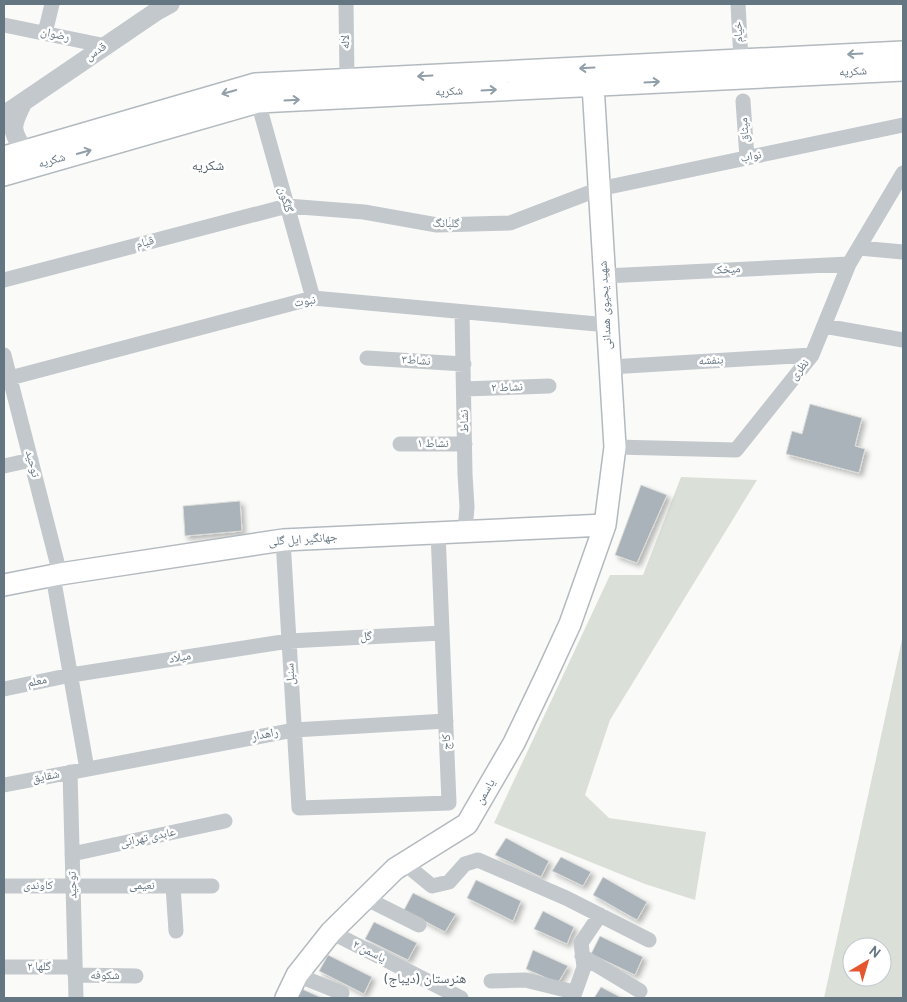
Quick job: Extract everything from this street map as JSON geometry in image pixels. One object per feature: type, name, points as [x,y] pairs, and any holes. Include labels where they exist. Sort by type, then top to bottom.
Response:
[{"type":"main road","name":"شکریه","points":[[14,154],[255,84],[903,52]]},
{"type":"main road","name":"شکریه","points":[[4,175],[258,102],[903,70]]},
{"type":"main road","name":"شهید یحیوی همدانی","points":[[593,85],[615,447],[606,525]]},
{"type":"main road","name":"جهانگیر ایل گلی","points":[[4,585],[56,575],[283,540],[606,525]]},
{"type":"main road","name":"یاسمن","points":[[286,998],[297,975],[331,932],[395,869],[467,824],[514,743],[548,674],[570,624],[606,525]]},
{"type":"street","points":[[45,33],[52,4]]},
{"type":"street","name":"قدس","points":[[4,116],[170,4]]},
{"type":"street","name":"لاله","points":[[346,4],[347,80]]},
{"type":"street","name":"خیام","points":[[738,4],[741,60]]},
{"type":"street","name":"رضوان","points":[[4,25],[106,46]]},
{"type":"street","name":"میثاق","points":[[743,101],[747,158]]},
{"type":"street","points":[[14,154],[13,125],[23,102]]},
{"type":"street","name":"گلگون","points":[[258,102],[313,298]]},
{"type":"street","name":"نواب","points":[[600,189],[903,125]]},
{"type":"street","name":"نظری","points":[[615,447],[736,450],[812,355],[849,264],[903,173]]},
{"type":"street","name":"گلبانگ","points":[[287,206],[364,212],[437,225],[510,223],[600,189]]},
{"type":"street","name":"قیام","points":[[4,280],[287,206]]},
{"type":"street","points":[[858,248],[903,252]]},
{"type":"street","name":"میخک","points":[[605,276],[849,264]]},
{"type":"street","name":"نبوت","points":[[10,378],[313,298],[608,324]]},
{"type":"street","name":"نشاط","points":[[462,312],[467,507],[465,531]]},
{"type":"street","points":[[824,326],[903,340]]},
{"type":"street","name":"توحید","points":[[4,355],[31,460],[56,575],[88,769]]},
{"type":"street","name":"بنفشه","points":[[610,367],[812,355]]},
{"type":"street","name":"نشاط۳","points":[[367,358],[464,364]]},
{"type":"street","name":"نشاط ۲","points":[[464,389],[549,386]]},
{"type":"street","name":"نشاط ۱","points":[[400,444],[465,444]]},
{"type":"street","points":[[4,466],[31,460]]},
{"type":"street","name":"کاج","points":[[299,808],[449,803],[438,532]]},
{"type":"street","name":"سنبل","points":[[283,540],[299,808]]},
{"type":"street","name":"گل","points":[[289,641],[442,633]]},
{"type":"street","name":"میلاد","points":[[71,675],[289,641]]},
{"type":"street","name":"معلم","points":[[4,688],[71,675]]},
{"type":"street","name":"راهدار","points":[[88,769],[294,730],[446,721]]},
{"type":"street","name":"شقایق","points":[[4,785],[88,769]]},
{"type":"street","name":"توحید","points":[[70,772],[76,998]]},
{"type":"street","name":"عابدی تهرانی","points":[[72,854],[225,821]]},
{"type":"street","points":[[404,863],[432,886],[449,882],[465,864],[478,860],[518,876],[649,940]]},
{"type":"street","name":"کاوندی","points":[[4,886],[73,886]]},
{"type":"street","name":"نعیمی","points":[[73,886],[212,886]]},
{"type":"street","points":[[173,886],[176,931]]},
{"type":"street","points":[[365,898],[419,925]]},
{"type":"street","points":[[491,981],[525,980],[574,995],[584,967],[581,943],[600,915]]},
{"type":"street","name":"یاسمن ۲","points":[[331,932],[461,998]]},
{"type":"street","points":[[582,956],[640,991]]},
{"type":"street","name":"گلها ۲","points":[[4,967],[75,971]]},
{"type":"street","name":"شکوفه","points":[[75,971],[136,976]]},
{"type":"street","points":[[297,975],[342,993]]},
{"type":"shaded area","points":[[681,477],[757,480],[610,720],[585,795],[609,818],[706,832],[695,900],[645,884],[494,823],[610,575],[643,575]]},
{"type":"shaded area","points":[[903,635],[903,998],[824,998]]},
{"type":"building","points":[[810,404],[862,418],[855,446],[865,449],[859,473],[786,454],[792,431],[802,434]]},
{"type":"building","points":[[641,485],[667,495],[637,563],[615,555]]},
{"type":"building","points":[[240,501],[242,531],[185,536],[183,506]]},
{"type":"building","points":[[506,838],[549,861],[541,877],[495,855]]},
{"type":"building","points":[[561,857],[591,872],[583,886],[552,871]]},
{"type":"building","points":[[603,877],[647,902],[637,920],[593,895]]},
{"type":"building","points":[[476,880],[521,901],[513,921],[467,898]]},
{"type":"building","points":[[413,893],[456,914],[445,932],[404,910]]},
{"type":"building","points":[[543,911],[574,927],[567,944],[534,929]]},
{"type":"building","points":[[374,922],[417,943],[408,960],[365,939]]},
{"type":"building","points":[[600,936],[643,957],[635,975],[591,954]]},
{"type":"building","points":[[533,950],[568,966],[558,983],[526,969]]},
{"type":"building","points":[[328,955],[372,977],[364,994],[319,971]]},
{"type":"building","points":[[601,987],[622,998],[594,998]]},
{"type":"building","points":[[302,989],[322,998],[297,998]]},
{"type":"district","name":"شکریه","points":[[208,166]]},
{"type":"district","name":"(هنرستان (دیباج","points":[[425,979]]}]
